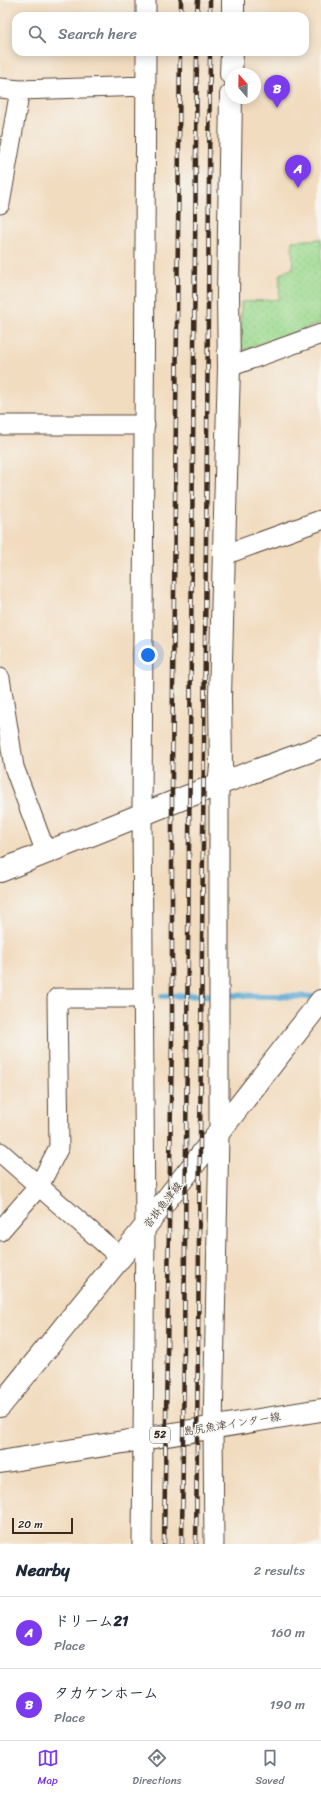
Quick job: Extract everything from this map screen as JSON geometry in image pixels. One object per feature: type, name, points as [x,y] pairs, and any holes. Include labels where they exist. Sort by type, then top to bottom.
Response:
[{"type":"street","points":[[146,0],[146,12]]},
{"type":"street","points":[[233,0],[233,12]]},
{"type":"street","points":[[142,1544],[145,1227],[142,816],[146,56]]},
{"type":"street","points":[[231,68],[232,56]]},
{"type":"street","points":[[0,88],[20,90],[146,86]]},
{"type":"street","points":[[0,204],[20,90]]},
{"type":"street","points":[[214,1544],[213,1427],[219,1134],[220,697],[229,367],[228,296],[231,104]]},
{"type":"street","points":[[229,367],[321,334]]},
{"type":"street","points":[[0,425],[145,425]]},
{"type":"street","points":[[224,555],[321,520]]},
{"type":"street","points":[[0,678],[14,767],[46,853]]},
{"type":"street","points":[[0,871],[142,816],[219,784],[321,748]]},
{"type":"street","points":[[0,1231],[39,1186],[59,1147],[57,998],[143,998]]},
{"type":"street","name":"沓掛魚津線","points":[[0,1406],[219,1134],[321,1001]]},
{"type":"street","points":[[0,1152],[120,1257]]},
{"type":"street","name":"島尻魚津インター線","points":[[0,1462],[321,1410]]},
{"type":"green space","points":[[321,239],[321,323],[241,351],[241,302],[279,299],[280,274],[293,268],[292,241]]},
{"type":"waterway","points":[[162,996],[219,995],[318,997]]},
{"type":"railway","points":[[181,0],[181,12]]},
{"type":"railway","points":[[197,12],[198,0]]},
{"type":"railway","points":[[210,0],[210,12]]},
{"type":"railway","points":[[164,1544],[172,1037],[172,775],[180,56]]},
{"type":"railway","points":[[182,1544],[197,56]]},
{"type":"railway","points":[[196,1544],[210,56]]},
{"type":"place","name":"タカケンホーム","points":[[277,108]]},
{"type":"place","name":"ドリーム21","points":[[298,188]]}]
